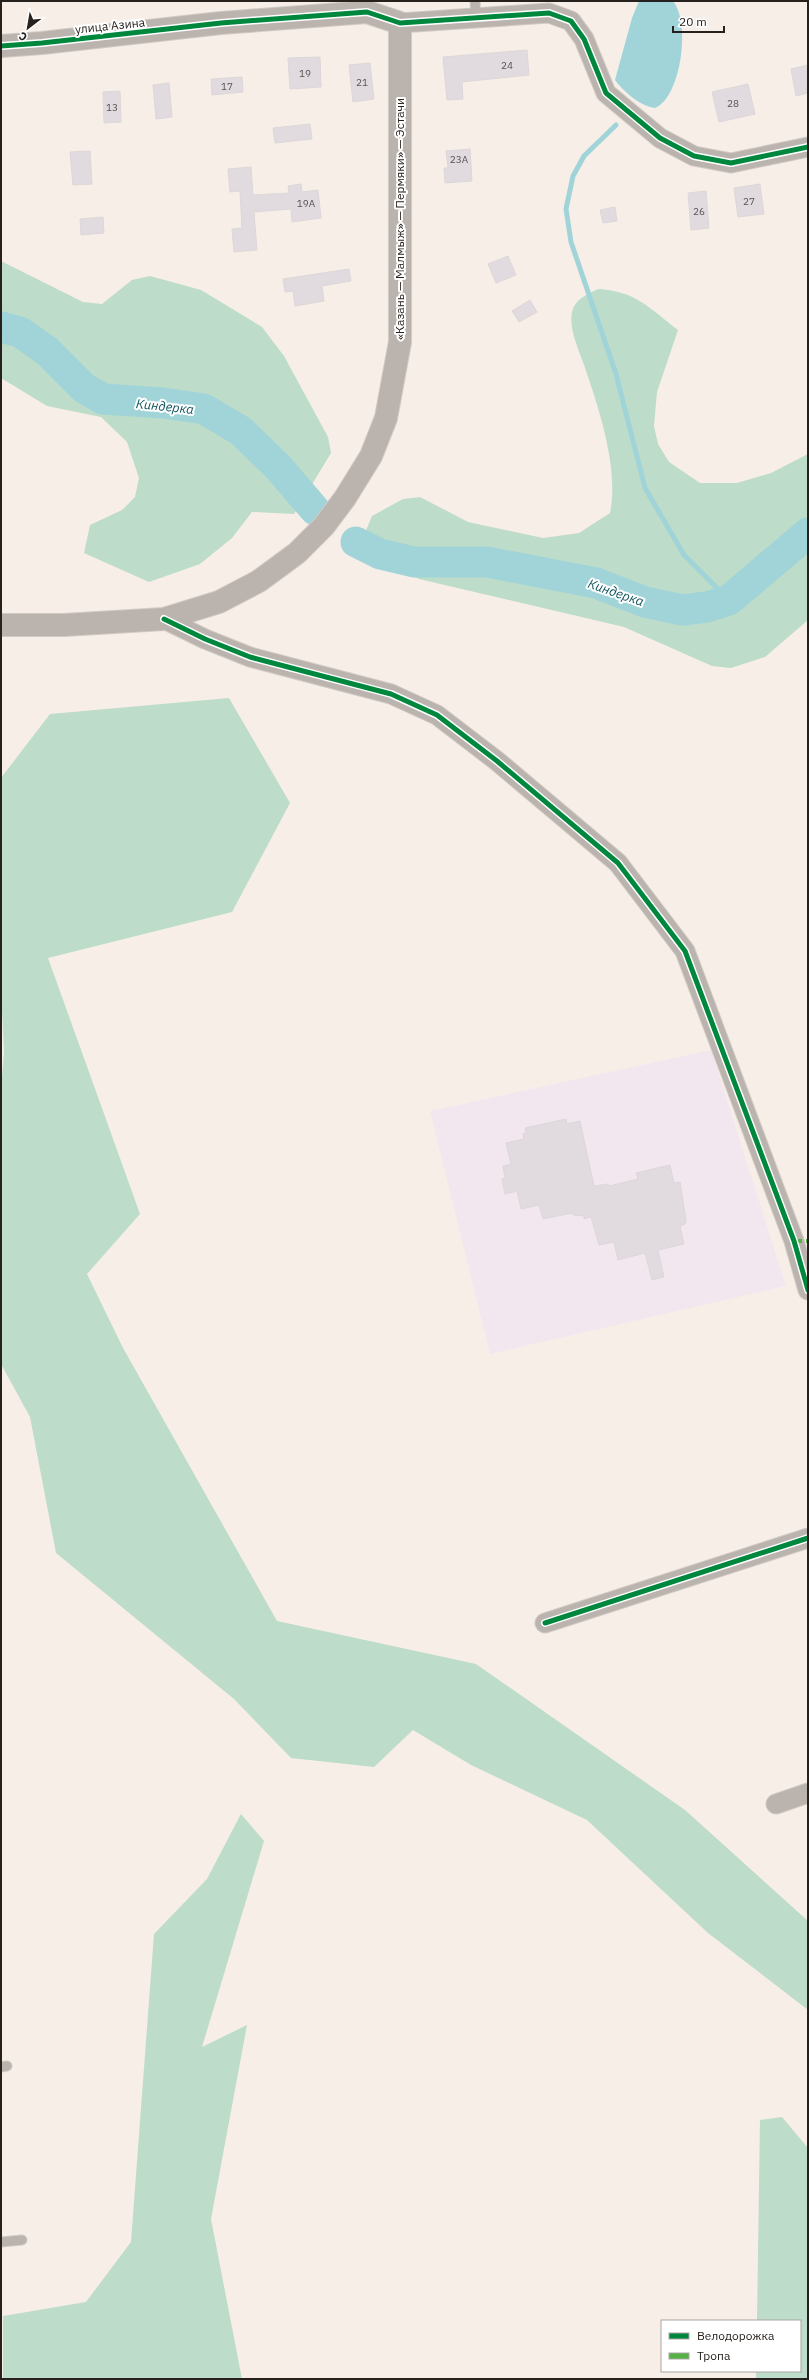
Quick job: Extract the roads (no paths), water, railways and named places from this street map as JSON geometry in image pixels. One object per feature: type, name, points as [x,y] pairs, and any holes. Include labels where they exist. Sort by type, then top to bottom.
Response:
[{"type":"street","points":[[400,23],[475,9],[549,13],[571,21],[584,39],[606,93],[660,138],[694,156],[731,163],[808,147]]},
{"type":"street","name":"улица Азина","points":[[1,46],[42,43],[221,23],[367,12],[400,23]]},
{"type":"street","name":"«Казань — Малмыж» — Пермяки» — Эстачи","points":[[1,625],[64,625],[164,619],[219,602],[259,581],[297,553],[324,526],[345,498],[371,456],[386,418],[400,342],[400,23]]},
{"type":"street","points":[[164,619],[205,639],[250,657],[391,694],[437,715],[497,761],[618,863],[685,951],[794,1241],[808,1288]]},
{"type":"street","points":[[545,1623],[808,1538]]},
{"type":"street","points":[[776,1804],[808,1793]]},
{"type":"lane","points":[[1,2242],[22,2240]]},
{"type":"water","points":[[639,1],[673,1],[678,11],[681,25],[682,42],[677,75],[671,90],[664,101],[655,108],[649,107],[633,98],[615,80],[632,18]]},
{"type":"waterway","points":[[616,125],[584,156],[573,176],[566,209],[571,242],[616,374],[645,488],[684,555],[729,600]]},
{"type":"waterway","name":"Киндерка","points":[[1,327],[20,332],[47,351],[84,388],[103,399],[163,403],[204,409],[241,431],[279,468],[315,510]]},
{"type":"waterway","name":"Киндерка","points":[[356,542],[380,554],[414,562],[487,562],[596,583],[645,602],[682,610],[707,607],[729,600],[808,533]]}]
